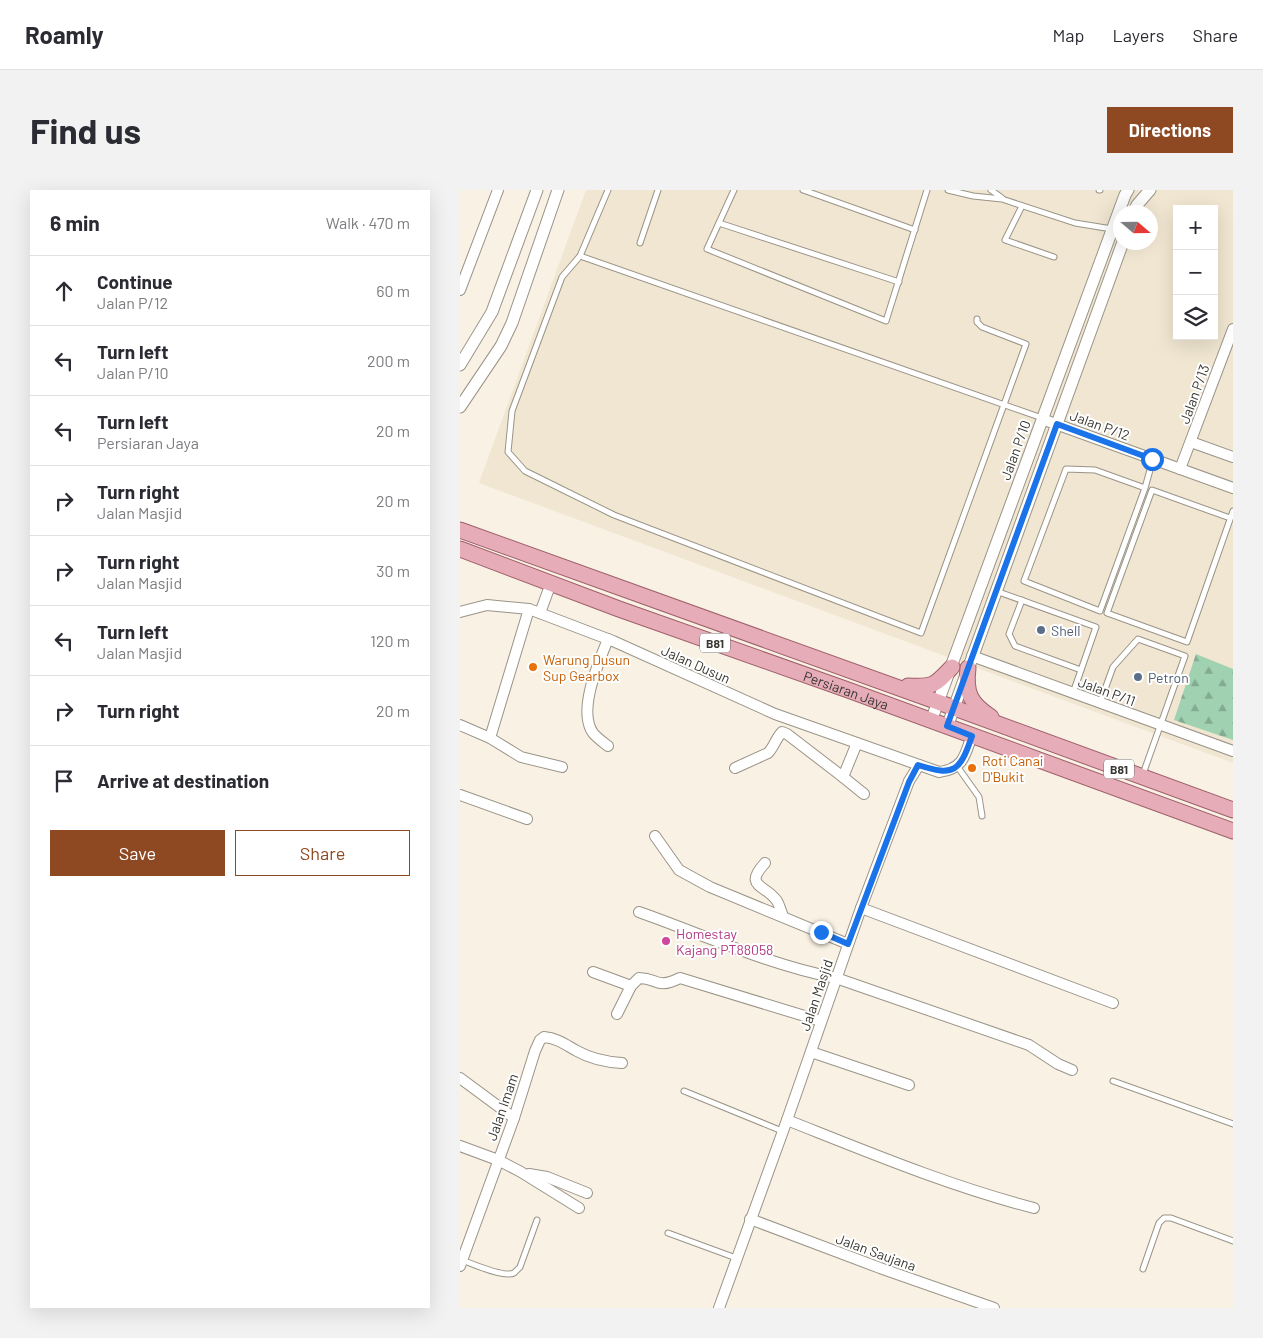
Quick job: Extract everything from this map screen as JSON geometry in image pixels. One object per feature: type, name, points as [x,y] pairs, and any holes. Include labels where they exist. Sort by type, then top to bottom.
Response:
[{"type":"main road","name":"Persiaran Jaya","points":[[460,530],[1233,810]]},
{"type":"main road","name":"Persiaran Jaya","points":[[460,549],[1233,831]]},
{"type":"main road","points":[[970,662],[967,688],[972,700],[979,708],[1006,727]]},
{"type":"main road","points":[[894,686],[927,687],[933,685],[952,667]]},
{"type":"street","points":[[460,290],[498,190]]},
{"type":"street","points":[[460,365],[492,312],[537,190]]},
{"type":"street","points":[[460,407],[501,346],[512,323],[558,190]]},
{"type":"street","name":"Jalan P/10","points":[[931,721],[1128,190]]},
{"type":"street","points":[[1138,205],[1150,190]]},
{"type":"street","points":[[947,726],[1120,250]]},
{"type":"street","name":"Jalan P/13","points":[[1180,469],[1233,329]]},
{"type":"street","name":"Jalan P/12","points":[[1042,419],[1233,488]]},
{"type":"street","points":[[1191,442],[1233,457]]},
{"type":"street","points":[[540,613],[551,583]]},
{"type":"street","name":"Jalan Dusun","points":[[460,612],[487,606],[529,609],[608,639],[775,714],[918,765]]},
{"type":"street","points":[[490,738],[529,609]]},
{"type":"street","points":[[608,639],[590,686],[588,716],[593,732],[608,746]]},
{"type":"street","name":"Jalan P/11","points":[[970,662],[1072,693],[1233,751]]},
{"type":"street","points":[[460,725],[490,738],[521,757],[562,767]]},
{"type":"street","points":[[735,768],[768,753],[782,732],[864,794]]},
{"type":"street","points":[[918,765],[938,772],[957,766],[963,760],[972,736]]},
{"type":"street","points":[[843,777],[857,743]]},
{"type":"street","name":"Jalan Masjid","points":[[718,1308],[787,1120],[861,908],[909,782],[918,765]]},
{"type":"street","points":[[460,795],[527,819]]},
{"type":"street","points":[[655,836],[679,870],[710,887],[848,944]]},
{"type":"street","points":[[766,863],[757,872],[755,878],[757,885],[778,902],[783,916]]},
{"type":"street","points":[[861,908],[1113,1003]]},
{"type":"street","points":[[639,912],[809,973],[836,978],[1029,1045],[1058,1064],[1072,1070]]},
{"type":"street","points":[[593,972],[631,986]]},
{"type":"street","points":[[617,1014],[631,986],[639,978],[663,985],[680,978],[821,1021]]},
{"type":"street","name":"Jalan Imam","points":[[461,1263],[514,1118],[540,1040],[544,1037],[560,1041],[593,1058],[607,1062],[622,1063]]},
{"type":"street","points":[[811,1052],[910,1085]]},
{"type":"street","points":[[460,1078],[514,1118]]},
{"type":"street","points":[[787,1120],[909,1169],[988,1196],[1034,1208]]},
{"type":"street","points":[[460,1146],[498,1160],[579,1208]]},
{"type":"street","points":[[521,1172],[547,1177],[587,1193]]},
{"type":"street","name":"Jalan Saujana","points":[[750,1219],[994,1308]]},
{"type":"lane","points":[[608,190],[580,256],[562,277],[512,411],[508,452],[525,471],[614,515],[921,634],[1026,344],[982,327],[977,322],[977,319]]},
{"type":"lane","points":[[640,243],[658,190]]},
{"type":"lane","points":[[734,190],[707,249],[886,321],[927,190]]},
{"type":"lane","points":[[803,190],[915,230]]},
{"type":"lane","points":[[948,190],[973,196],[1002,198]]},
{"type":"lane","points":[[991,190],[1002,198],[1022,206],[1076,223],[1112,230]]},
{"type":"lane","points":[[1022,206],[1006,240],[1054,257]]},
{"type":"lane","points":[[718,223],[899,282]]},
{"type":"lane","points":[[580,256],[1042,419]]},
{"type":"lane","points":[[1145,488],[1095,470],[1066,469],[1024,582],[1100,611],[1145,488],[1152,459]]},
{"type":"lane","points":[[1230,518],[1152,490],[1107,613],[1187,642],[1233,511]]},
{"type":"lane","points":[[995,591],[1096,627],[1072,693]]},
{"type":"lane","points":[[1022,600],[1009,634],[1015,646],[1081,670]]},
{"type":"lane","points":[[1100,703],[1113,667],[1138,639],[1185,656],[1142,777]]},
{"type":"lane","points":[[957,766],[979,798],[982,816]]},
{"type":"lane","points":[[1114,1081],[1233,1124]]},
{"type":"lane","points":[[684,1091],[782,1131]]},
{"type":"lane","points":[[1143,1269],[1159,1223],[1164,1218],[1171,1218],[1233,1240]]},
{"type":"lane","points":[[461,1263],[498,1273],[515,1273],[520,1268],[537,1220]]},
{"type":"lane","points":[[668,1233],[736,1258]]},
{"type":"shaded area","points":[[586,190],[1233,190],[1233,763],[479,483]]},
{"type":"green space","points":[[1196,654],[1233,669],[1233,740],[1174,720]]},
{"type":"place","name":"Shell","points":[[1041,630]]},
{"type":"place","name":"Warung Dusun Sup Gearbox","points":[[533,667]]},
{"type":"place","name":"Petron","points":[[1138,677]]},
{"type":"place","name":"Roti Canai D'Bukit","points":[[972,768]]},
{"type":"place","name":"Homestay Kajang PT88058","points":[[666,941]]},
{"type":"route","points":[[821,932],[848,944],[909,782],[918,765],[938,772],[957,766],[963,760],[972,736],[947,726],[1057,424],[1152,459]]}]
